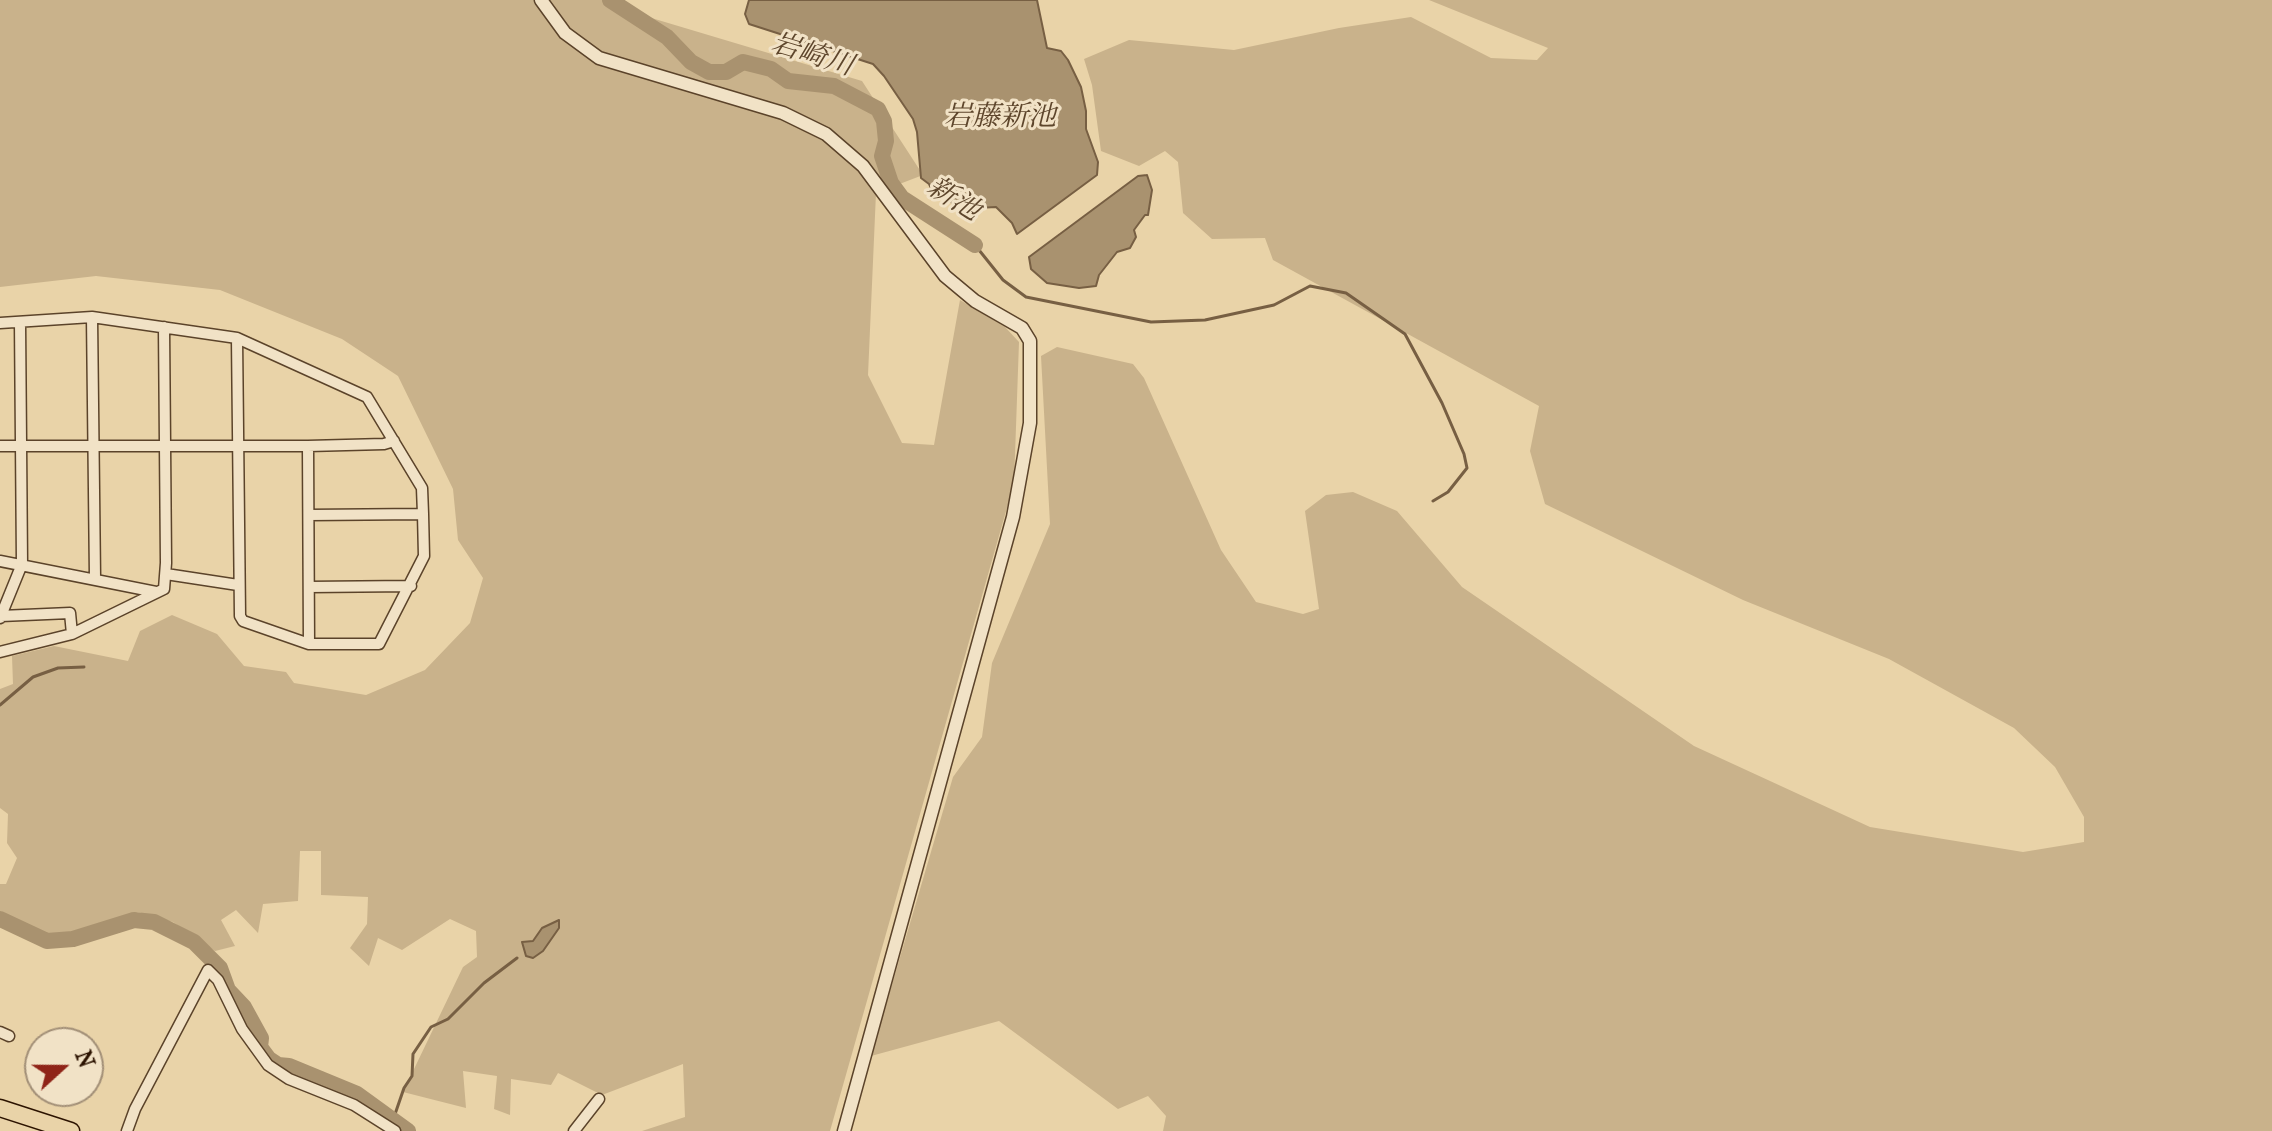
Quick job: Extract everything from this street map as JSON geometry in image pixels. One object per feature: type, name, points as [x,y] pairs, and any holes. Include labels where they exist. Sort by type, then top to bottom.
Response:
[{"type":"main road","points":[[0,1108],[71,1131]]},
{"type":"street","points":[[541,0],[565,33],[599,58],[783,113],[826,134],[863,166],[945,276],[975,301],[1022,328],[1030,341],[1030,423],[1013,517],[844,1131]]},
{"type":"street","points":[[92,317],[95,578]]},
{"type":"street","points":[[0,323],[92,317],[237,338],[367,397],[422,488],[424,556],[379,644],[309,644],[243,621],[239,610],[238,585],[237,338]]},
{"type":"street","points":[[20,322],[22,564],[0,617],[70,613],[72,634]]},
{"type":"street","points":[[0,652],[72,634],[164,589],[164,327]]},
{"type":"street","points":[[0,446],[308,446],[384,444],[394,441]]},
{"type":"street","points":[[308,446],[309,644]]},
{"type":"street","points":[[309,515],[423,514]]},
{"type":"street","points":[[0,561],[156,592]]},
{"type":"street","points":[[166,574],[238,585]]},
{"type":"street","points":[[309,587],[411,586]]},
{"type":"street","points":[[127,1131],[135,1109],[208,970],[218,980],[242,1029],[268,1065],[289,1079],[354,1105],[395,1131]]},
{"type":"street","points":[[574,1131],[599,1099]]},
{"type":"shaded area","points":[[0,0],[603,0],[608,5],[862,81],[923,175],[876,193],[868,375],[902,443],[934,445],[960,300],[1005,327],[1019,342],[1014,483],[830,1131],[642,1131],[685,1117],[683,1064],[602,1095],[558,1073],[551,1085],[511,1079],[510,1115],[494,1109],[497,1076],[463,1071],[466,1108],[403,1092],[463,967],[477,957],[476,931],[450,919],[402,950],[378,938],[369,966],[350,948],[367,924],[368,897],[321,895],[321,851],[300,851],[298,901],[263,904],[258,933],[236,910],[221,920],[235,946],[215,951],[173,922],[138,912],[54,938],[0,911],[0,884],[6,884],[17,858],[7,843],[8,814],[0,808],[0,689],[13,684],[12,656],[54,646],[128,661],[140,631],[172,615],[217,634],[244,666],[286,672],[294,683],[366,695],[425,670],[470,623],[483,578],[458,540],[453,489],[398,376],[342,339],[220,290],[96,276],[0,287]]},
{"type":"shaded area","points":[[1429,0],[2272,0],[2272,1131],[1163,1131],[1166,1116],[1148,1096],[1118,1109],[999,1021],[871,1056],[953,777],[982,737],[992,663],[1050,524],[1041,356],[1057,347],[1133,364],[1144,378],[1221,550],[1256,602],[1303,614],[1319,609],[1305,511],[1326,495],[1353,492],[1397,511],[1462,587],[1694,746],[1870,827],[2023,852],[2084,842],[2084,817],[2055,767],[2014,728],[1889,659],[1743,600],[1545,504],[1530,451],[1539,406],[1273,260],[1265,238],[1212,239],[1183,213],[1178,162],[1165,151],[1139,166],[1101,151],[1092,85],[1084,59],[1129,40],[1234,50],[1411,17],[1491,58],[1537,60],[1548,48]]},
{"type":"water","name":"岩藤新池","points":[[749,0],[1037,0],[1047,48],[1061,51],[1081,87],[1086,129],[1098,162],[1097,175],[1017,234],[1012,223],[996,207],[958,209],[948,199],[935,197],[929,184],[921,178],[913,119],[873,64],[749,24],[745,14]]},
{"type":"water","points":[[1147,175],[1152,190],[1148,215],[1134,230],[1136,237],[1130,248],[1117,252],[1099,275],[1096,286],[1079,288],[1047,283],[1031,269],[1029,257],[1138,176]]},
{"type":"water","points":[[559,920],[559,928],[543,951],[533,958],[526,956],[522,942],[533,941],[542,928]]},
{"type":"waterway","name":"岩崎川","points":[[610,0],[667,37],[691,62],[709,72],[726,72],[743,62],[771,69],[788,81],[834,86],[878,109],[884,121],[886,141],[882,156],[891,183],[902,198],[975,245]]},
{"type":"waterway","points":[[975,245],[1003,280],[1026,297],[1151,322],[1205,320],[1274,305],[1310,286],[1346,293],[1405,334],[1442,403],[1464,454],[1467,468],[1448,492],[1433,501]]},
{"type":"waterway","points":[[0,705],[33,677],[58,668],[84,667]]},
{"type":"waterway","points":[[0,919],[47,941],[73,939],[134,920],[154,922],[194,942],[220,968],[228,990],[244,1007],[261,1038],[260,1047],[269,1059],[357,1094],[408,1131]]},
{"type":"waterway","points":[[393,1120],[404,1088],[412,1076],[413,1054],[431,1027],[448,1019],[484,983],[517,958]]},
{"type":"water label","name":"新池","points":[[953,200]]}]
